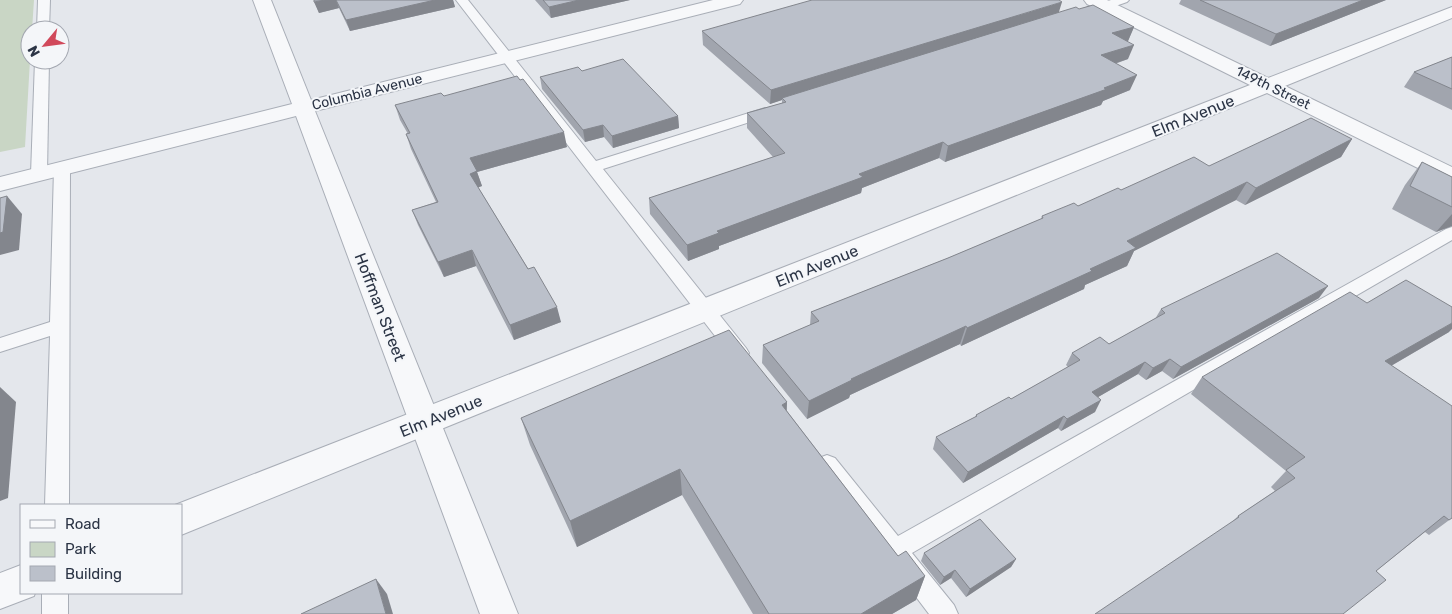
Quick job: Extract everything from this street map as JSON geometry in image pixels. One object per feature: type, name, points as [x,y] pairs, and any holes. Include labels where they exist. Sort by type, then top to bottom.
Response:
[{"type":"street","name":"Hoffman Street","points":[[262,0],[499,614]]},
{"type":"street","name":"Columbia Avenue","points":[[0,184],[734,0]]},
{"type":"street","name":"149th Street","points":[[1107,2],[1268,86],[1452,176]]},
{"type":"street","name":"Elm Avenue","points":[[182,519],[1452,12]]},
{"type":"street","points":[[0,591],[20,583]]},
{"type":"lane","points":[[43,20],[44,0]]},
{"type":"lane","points":[[462,0],[748,365]]},
{"type":"lane","points":[[1076,15],[1107,2]]},
{"type":"lane","points":[[39,174],[42,70]]},
{"type":"lane","points":[[592,167],[782,107]]},
{"type":"lane","points":[[57,504],[62,168]]},
{"type":"lane","points":[[895,550],[1452,233]]},
{"type":"lane","points":[[0,345],[60,326]]},
{"type":"lane","points":[[815,450],[945,614]]},
{"type":"lane","points":[[55,614],[56,594]]},
{"type":"green space","points":[[0,0],[34,0],[33,20],[20,20],[20,70],[29,70],[25,147],[0,152]]},
{"type":"building","points":[[336,0],[435,0],[346,20]]},
{"type":"building","points":[[543,0],[579,0],[549,7]]},
{"type":"building","points":[[812,0],[1059,0],[1062,2],[771,90],[702,31]]},
{"type":"building","points":[[1200,0],[1363,0],[1276,34]]},
{"type":"building","points":[[1093,5],[1134,27],[1112,33],[1134,45],[1101,55],[1137,75],[1104,88],[1107,89],[948,146],[943,142],[859,174],[863,177],[717,231],[719,233],[687,245],[649,198],[785,153],[747,113],[786,102],[782,98],[1076,7],[1079,9]]},
{"type":"building","points":[[1452,57],[1452,89],[1414,72]]},
{"type":"building","points":[[623,59],[678,116],[612,136],[603,125],[583,130],[540,77],[578,67],[582,71]]},
{"type":"building","points":[[517,76],[520,80],[523,79],[564,132],[470,158],[477,171],[470,174],[528,269],[534,267],[557,307],[510,325],[472,250],[438,262],[412,210],[438,202],[406,134],[410,133],[395,105],[441,93],[444,96]]},
{"type":"building","points":[[1311,118],[1352,139],[1256,188],[1247,182],[1127,241],[1136,248],[1090,269],[1092,271],[967,328],[966,326],[851,379],[809,401],[763,345],[819,321],[811,312],[948,258],[1043,218],[1042,216],[1074,203],[1078,206],[1118,188],[1121,190],[1194,157],[1209,166]]},
{"type":"building","points":[[1422,162],[1452,177],[1452,207],[1410,186]]},
{"type":"building","points":[[7,196],[3,232],[0,233],[0,198]]},
{"type":"building","points":[[1277,253],[1328,286],[1181,367],[1170,359],[1153,368],[1145,362],[1092,392],[1101,400],[1067,419],[1064,416],[968,472],[936,437],[1009,397],[1011,399],[1080,360],[1072,353],[1100,337],[1109,344],[1165,313],[1161,309]]},
{"type":"building","points":[[1406,280],[1452,307],[1452,323],[1385,361],[1452,406],[1452,518],[1449,520],[1444,516],[1376,571],[1386,580],[1343,614],[1095,614],[1295,478],[1286,470],[1305,457],[1202,377],[1350,292],[1367,303]]},
{"type":"building","points":[[729,330],[787,402],[782,405],[898,556],[906,551],[925,576],[861,614],[769,614],[680,469],[570,521],[521,418]]},
{"type":"building","points":[[980,519],[1016,559],[970,589],[955,570],[944,577],[924,553]]},
{"type":"building","points":[[376,579],[386,614],[301,614]]}]
